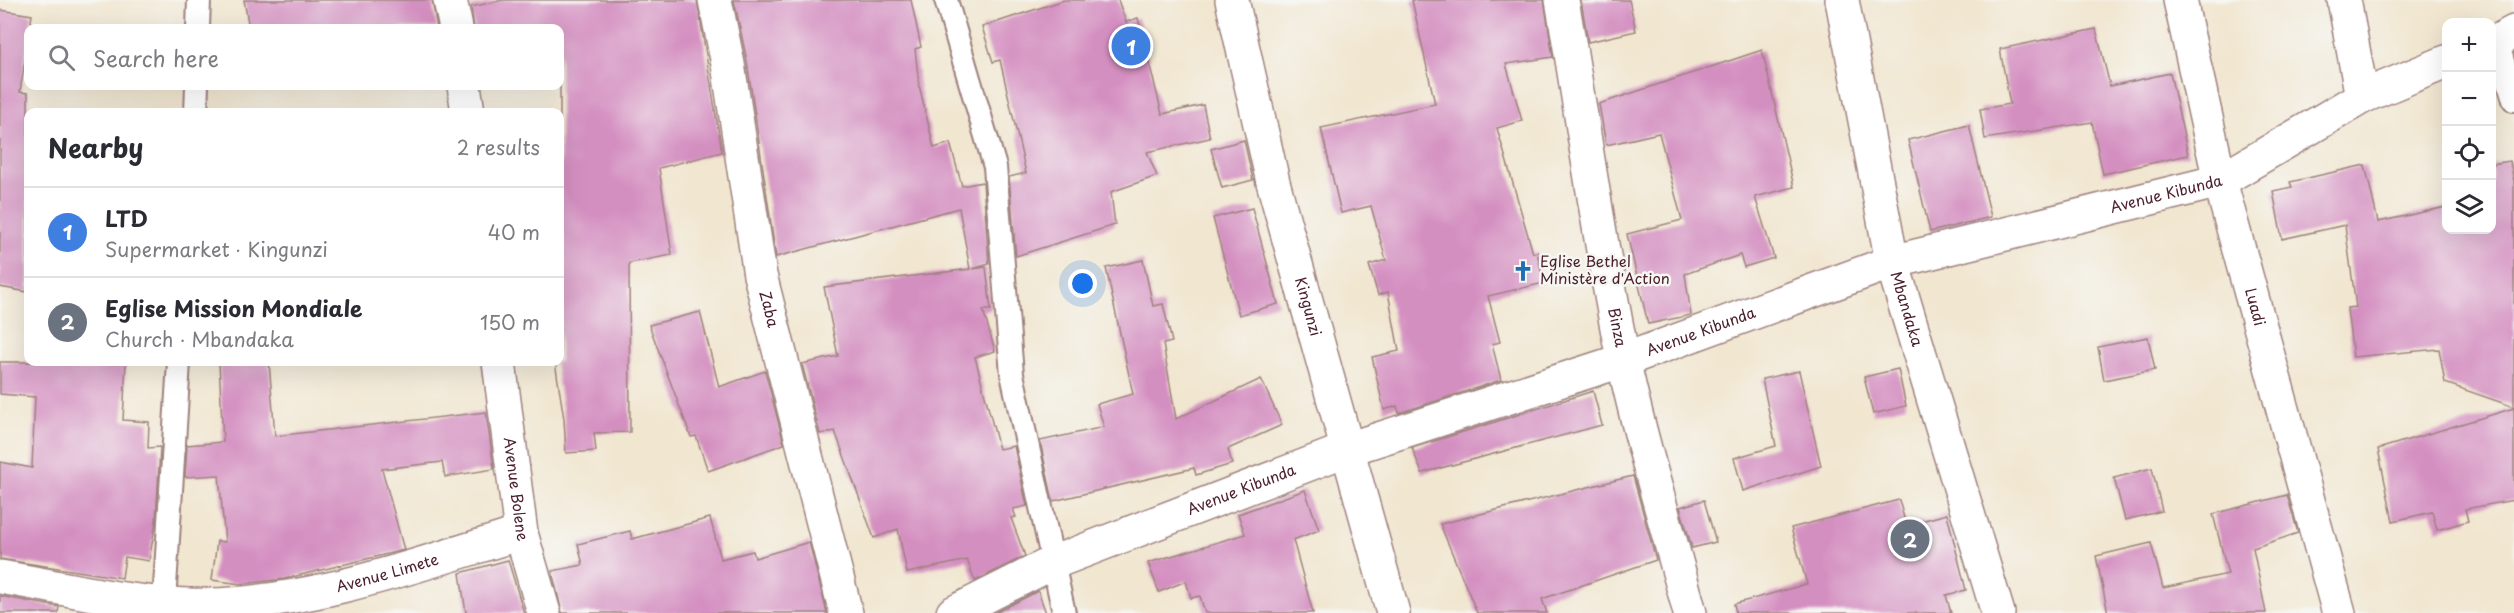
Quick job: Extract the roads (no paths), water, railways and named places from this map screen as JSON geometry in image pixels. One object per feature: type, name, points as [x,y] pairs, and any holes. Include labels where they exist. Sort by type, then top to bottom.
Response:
[{"type":"street","points":[[450,0],[455,24]]},
{"type":"street","name":"Zaba","points":[[715,0],[728,64],[760,275],[846,613]]},
{"type":"street","name":"Kingunzi","points":[[1232,0],[1273,182],[1393,613]]},
{"type":"street","name":"Binza","points":[[1562,0],[1601,244],[1624,360],[1642,445],[1690,613]]},
{"type":"street","name":"Mbandaka","points":[[1842,0],[1892,261],[1998,613]]},
{"type":"street","name":"Luadi","points":[[2180,0],[2220,181],[2339,613]]},
{"type":"street","points":[[2344,0],[2362,96]]},
{"type":"street","name":"Avenue Kibunda","points":[[953,613],[1052,563],[1348,449],[1624,360],[1892,261],[2220,181],[2362,96],[2442,64]]},
{"type":"street","points":[[465,90],[467,108]]},
{"type":"street","name":"Avenue Bolene","points":[[500,366],[521,533],[544,613]]},
{"type":"street","name":"Avenue Limete","points":[[0,577],[164,603],[208,605],[249,601],[354,584],[521,533]]},
{"type":"lane","points":[[198,24],[199,0]]},
{"type":"lane","points":[[946,0],[995,167],[1012,374],[1064,613]]},
{"type":"lane","points":[[2501,39],[2514,99]]},
{"type":"lane","points":[[196,108],[197,90]]},
{"type":"lane","points":[[164,603],[179,366]]},
{"type":"place","name":"LTD","points":[[1131,46]]},
{"type":"place","name":"Eglise Bethel Ministère d'Action","points":[[1523,271]]},
{"type":"place","name":"Eglise Mission Mondiale","points":[[1910,539]]}]
